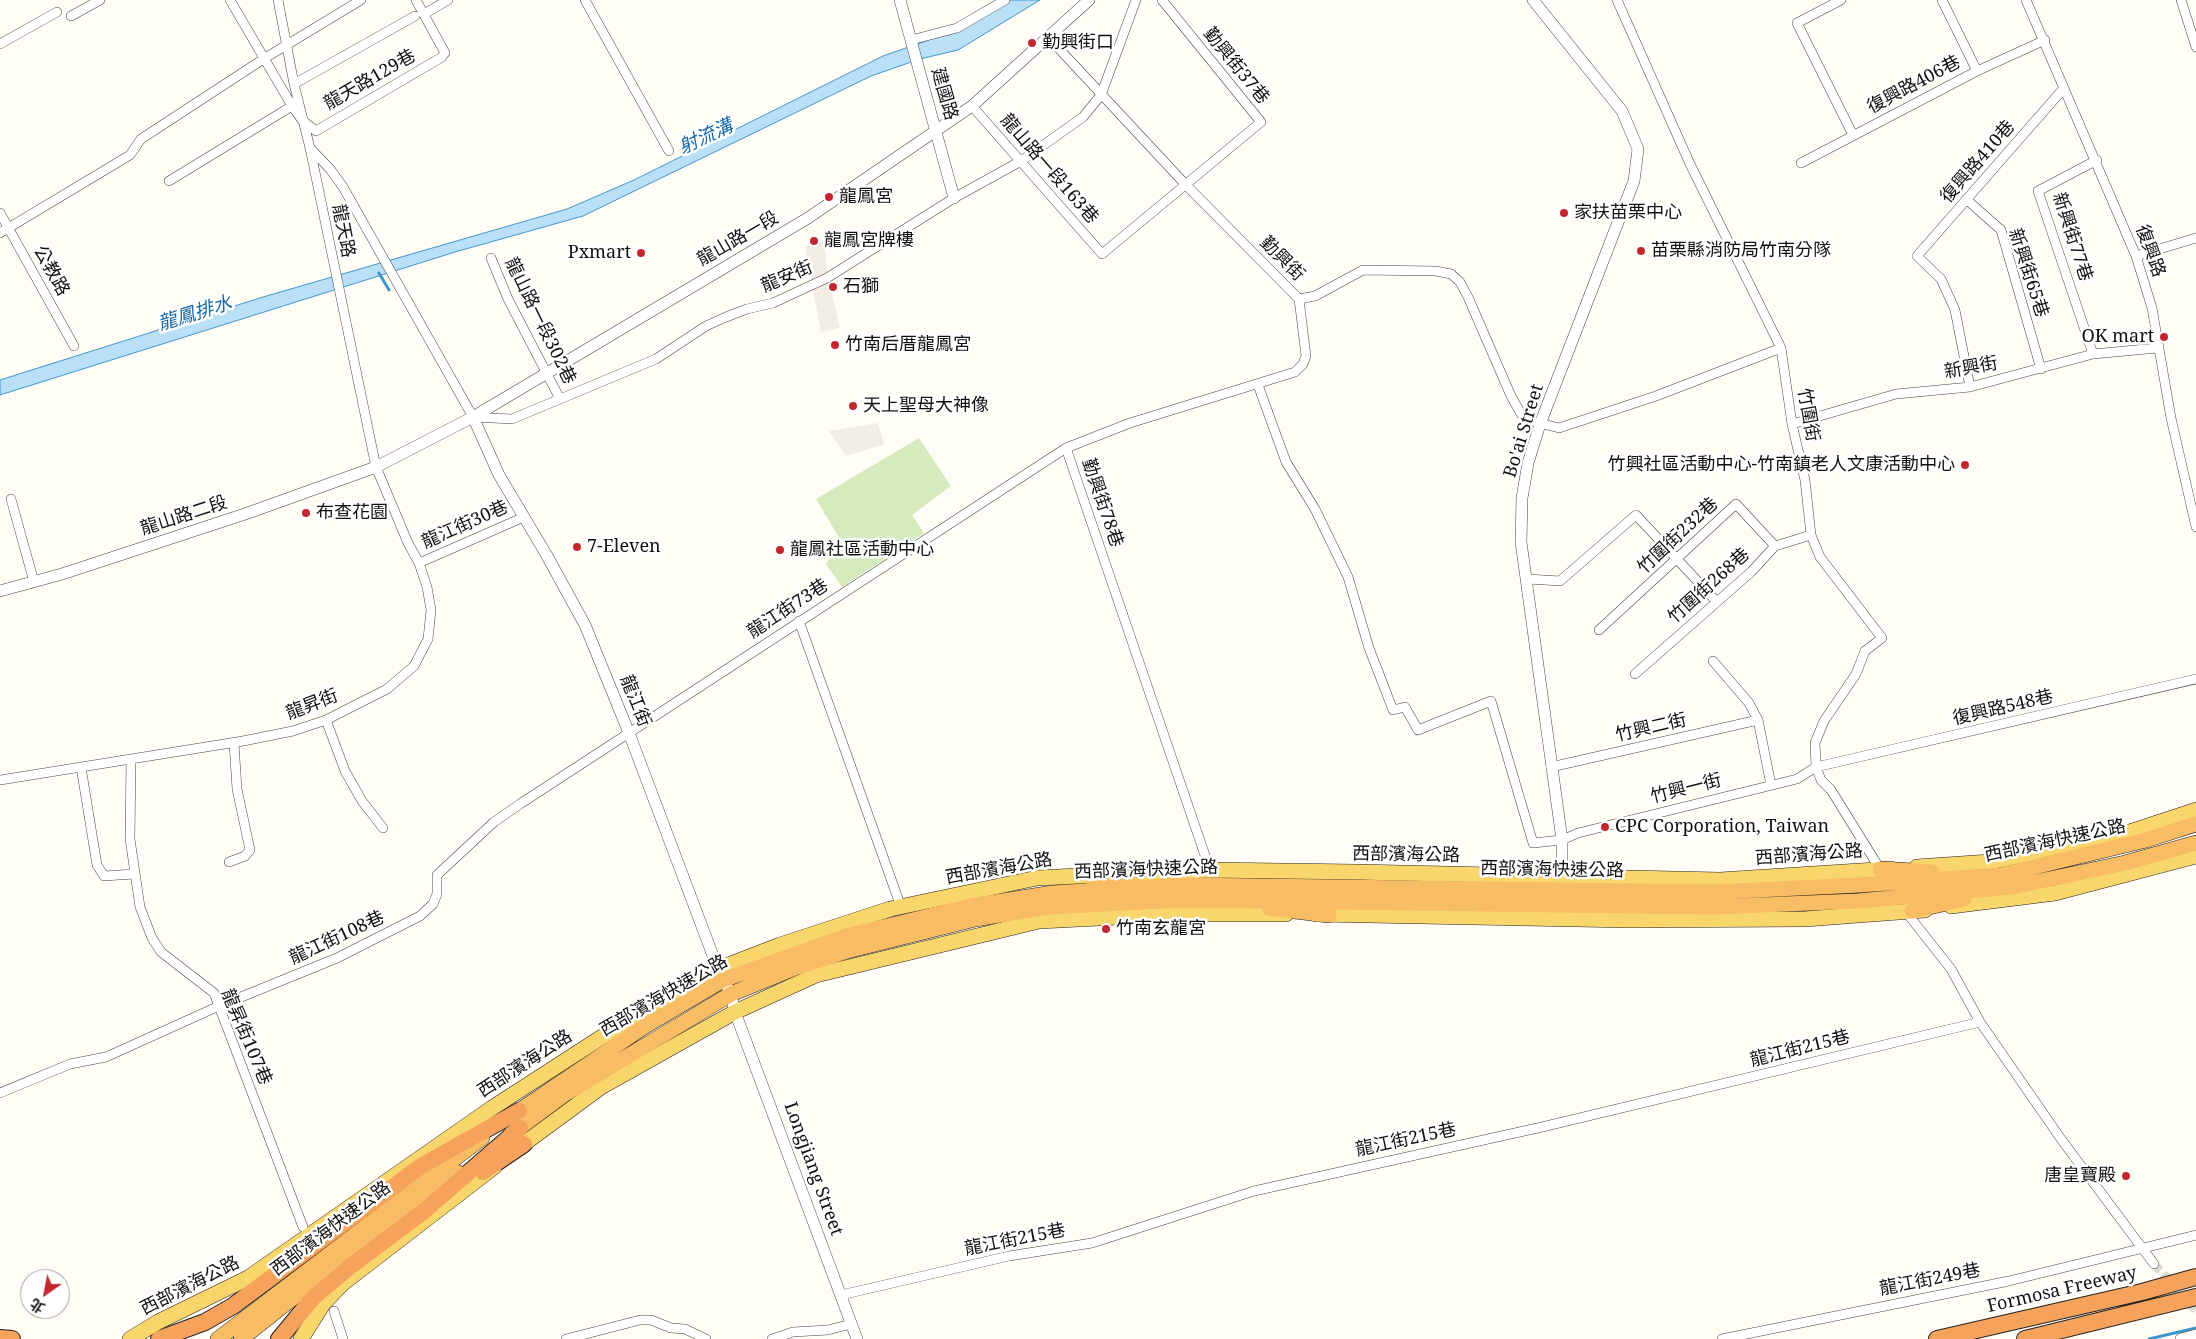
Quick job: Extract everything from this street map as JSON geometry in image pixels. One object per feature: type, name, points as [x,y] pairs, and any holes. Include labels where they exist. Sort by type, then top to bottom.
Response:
[{"type":"highway","name":"西部濱海快速公路","points":[[241,1339],[347,1254],[522,1136],[565,1094],[731,994],[797,967],[847,951],[975,919],[1048,907],[1183,900],[1561,897],[1716,892],[1859,885],[2001,875],[2146,840],[2196,824]]},
{"type":"highway","name":"西部濱海快速公路","points":[[218,1339],[519,1111],[721,975],[846,936],[971,906],[1053,893],[1181,885],[1561,897],[1714,908],[1858,901],[2012,887],[2125,862],[2196,843]]},
{"type":"highway","points":[[1880,869],[2001,875]]},
{"type":"highway","points":[[1053,893],[1139,873]]},
{"type":"highway","points":[[1909,912],[2012,887]]},
{"type":"highway","points":[[1183,900],[1329,914]]},
{"type":"highway","points":[[159,1339],[205,1322],[233,1306],[421,1166],[519,1111]]},
{"type":"highway","points":[[279,1339],[314,1298],[352,1266],[522,1136]]},
{"type":"highway","name":"Formosa Freeway","points":[[1937,1339],[2142,1292],[2196,1277]]},
{"type":"highway","points":[[2025,1339],[2196,1297]]},
{"type":"highway","points":[[0,1338],[12,1339]]},
{"type":"main road","name":"西部濱海公路","points":[[301,1339],[323,1304],[342,1284],[410,1234],[522,1136],[601,1087],[735,1012],[816,974],[1039,921],[1178,914],[1329,914],[1561,897],[1720,880],[1990,862],[2120,835],[2196,810]]},
{"type":"main road","name":"西部濱海公路","points":[[130,1339],[158,1322],[248,1278],[492,1108],[605,1035],[780,945],[901,907],[1038,878],[1210,870],[1561,897],[1805,919],[1909,912],[2055,893],[2196,856]]},
{"type":"street","points":[[70,16],[100,0]]},
{"type":"street","points":[[230,0],[302,120]]},
{"type":"street","name":"龍天路","points":[[278,0],[294,84],[310,148],[376,467]]},
{"type":"street","points":[[0,233],[130,155],[141,139],[264,58],[361,0]]},
{"type":"street","points":[[416,0],[420,15]]},
{"type":"street","points":[[294,84],[448,0]]},
{"type":"street","points":[[585,0],[669,151]]},
{"type":"street","name":"建國路","points":[[900,0],[954,198]]},
{"type":"street","points":[[911,42],[958,28],[1005,0]]},
{"type":"street","name":"龍山路一段","points":[[376,467],[473,417],[808,218],[972,106],[1089,0]]},
{"type":"street","name":"龍安街","points":[[473,417],[512,419],[656,359],[706,326],[747,309],[773,303],[827,278],[954,198],[1021,161],[1083,118],[1101,95],[1136,0]]},
{"type":"street","name":"勤興街37巷","points":[[1162,0],[1260,122],[1186,184]]},
{"type":"street","name":"Bo'ai Street","points":[[1533,0],[1622,111],[1638,150],[1634,181],[1540,424],[1528,463],[1522,498],[1521,542],[1528,579],[1562,840],[1561,897]]},
{"type":"street","name":"竹圍街","points":[[1617,0],[1690,164],[1781,348],[1792,424],[1805,480],[1811,535],[1820,556],[1882,638],[1866,652],[1856,674],[1824,721],[1815,743],[1816,767]]},
{"type":"street","points":[[1841,0],[1797,23],[1853,135]]},
{"type":"street","points":[[1942,0],[1977,70]]},
{"type":"street","name":"復興路","points":[[2026,0],[2097,160],[2136,256],[2152,308],[2157,348],[2196,527]]},
{"type":"street","points":[[2181,0],[2196,47]]},
{"type":"street","points":[[0,44],[57,12]]},
{"type":"street","name":"龍天路129巷","points":[[302,120],[316,131],[443,55],[420,15]]},
{"type":"street","name":"勤興街","points":[[1049,38],[1186,184],[1299,299],[1315,296],[1363,270],[1436,271],[1451,274],[1460,282],[1468,297],[1511,396],[1524,419],[1540,424]]},
{"type":"street","name":"復興路406巷","points":[[1801,163],[1977,70],[2044,40]]},
{"type":"street","name":"復興路410巷","points":[[1970,388],[1955,310],[1941,279],[1917,256],[2064,88]]},
{"type":"street","points":[[169,181],[292,106]]},
{"type":"street","name":"龍山路一段163巷","points":[[972,106],[1102,254],[1186,184]]},
{"type":"street","points":[[310,148],[330,169],[342,187],[473,417]]},
{"type":"street","name":"新興街77巷","points":[[2093,354],[2038,191],[2097,160]]},
{"type":"street","name":"新興街65巷","points":[[1966,199],[2001,230],[2040,369]]},
{"type":"street","name":"公教路","points":[[0,213],[74,346]]},
{"type":"street","points":[[2136,256],[2196,238]]},
{"type":"street","name":"龍山路一段302巷","points":[[491,258],[508,299],[560,399]]},
{"type":"street","name":"勤興街78巷","points":[[1210,870],[1066,448],[1130,423],[1295,372],[1303,364],[1306,356],[1299,299]]},
{"type":"street","points":[[1540,424],[1560,428],[1656,396],[1781,348]]},
{"type":"street","name":"新興街","points":[[1792,424],[1896,394],[1970,388],[2093,354],[2157,348]]},
{"type":"street","name":"竹興一街","points":[[1258,385],[1286,462],[1315,509],[1348,577],[1369,648],[1393,710],[1405,707],[1418,730],[1491,701],[1533,843],[1562,840],[1578,833],[1770,784],[1798,779],[1816,767]]},
{"type":"street","name":"龍江街","points":[[473,417],[499,475],[585,625],[629,733],[721,975],[731,994],[735,1012]]},
{"type":"street","name":"龍江街73巷","points":[[629,733],[1066,448]]},
{"type":"street","name":"龍昇街","points":[[0,780],[234,743],[293,731],[326,720],[387,689],[414,666],[428,639],[431,610],[420,563],[408,543],[376,467]]},
{"type":"street","name":"龍山路二段","points":[[0,591],[34,582],[245,514],[376,467]]},
{"type":"street","points":[[11,498],[34,582]]},
{"type":"street","name":"竹圍街232巷","points":[[1599,630],[1736,504],[1774,546]]},
{"type":"street","points":[[1528,579],[1560,582],[1636,515],[1716,601]]},
{"type":"street","name":"龍江街30巷","points":[[420,563],[524,517]]},
{"type":"street","name":"竹圍街268巷","points":[[1635,674],[1751,572],[1774,546],[1811,535]]},
{"type":"street","points":[[799,621],[901,907]]},
{"type":"street","points":[[1713,661],[1749,703],[1758,720],[1770,784]]},
{"type":"street","name":"復興路548巷","points":[[1816,767],[2196,679]]},
{"type":"street","points":[[326,720],[345,771],[362,801],[383,828]]},
{"type":"street","name":"竹興二街","points":[[1551,767],[1758,720]]},
{"type":"street","name":"龍江街108巷","points":[[0,1093],[70,1064],[106,1057],[219,1006],[337,958],[420,916],[433,904],[437,894],[437,875],[494,822],[629,733]]},
{"type":"street","points":[[229,862],[245,856],[250,850],[237,789],[234,743]]},
{"type":"street","name":"龍昇街107巷","points":[[131,759],[130,839],[140,907],[152,938],[160,952],[214,993],[303,1227]]},
{"type":"street","points":[[81,767],[97,866],[104,876],[134,874]]},
{"type":"street","points":[[1816,767],[1821,780],[1831,790],[1880,869]]},
{"type":"street","points":[[1909,912],[1951,968],[1980,1022],[2061,1139],[2154,1264]]},
{"type":"street","name":"Longjiang Street","points":[[735,1012],[841,1295],[847,1324],[857,1339]]},
{"type":"street","name":"龍江街215巷","points":[[841,1295],[1009,1256],[1092,1243],[1254,1191],[1600,1114],[1980,1022]]},
{"type":"street","name":"龍江街249巷","points":[[1722,1339],[2009,1281],[2196,1235]]},
{"type":"street","points":[[334,1311],[343,1339]]},
{"type":"street","points":[[566,1339],[640,1320],[651,1320],[671,1328],[685,1329],[706,1339]]},
{"type":"street","points":[[772,1339],[793,1332],[828,1330],[847,1324]]},
{"type":"street","points":[[2181,1339],[2196,1335]]},
{"type":"green space","points":[[919,438],[951,486],[912,515],[924,533],[842,587],[826,564],[841,541],[816,499]]},
{"type":"shaded area","points":[[824,242],[828,277],[840,328],[821,332],[805,246]]},
{"type":"shaded area","points":[[878,423],[884,444],[846,456],[829,431]]},
{"type":"water","points":[[1011,0],[1040,0],[958,50],[920,59],[871,76],[583,216],[455,252],[0,395],[0,380],[263,297],[567,209],[634,180],[883,56],[971,25]]},
{"type":"waterway","name":"龍鳳排水","points":[[379,273],[389,290]]},
{"type":"waterway","points":[[2149,1339],[2196,1328]]},
{"type":"tunnel","points":[[2154,1264],[2196,1310]]},
{"type":"place","name":"勤興街口","points":[[1032,43]]},
{"type":"place","name":"龍鳳宮","points":[[829,197]]},
{"type":"place","name":"家扶苗栗中心","points":[[1564,213]]},
{"type":"place","name":"龍鳳宮牌樓","points":[[814,241]]},
{"type":"place","name":"苗栗縣消防局竹南分隊","points":[[1641,251]]},
{"type":"place","name":"Pxmart","points":[[641,253]]},
{"type":"place","name":"石獅","points":[[833,287]]},
{"type":"place","name":"OK mart","points":[[2164,337]]},
{"type":"place","name":"竹南后厝龍鳳宮","points":[[835,345]]},
{"type":"place","name":"天上聖母大神像","points":[[853,406]]},
{"type":"place","name":"竹興社區活動中心-竹南鎮老人文康活動中心","points":[[1965,465]]},
{"type":"place","name":"布查花園","points":[[306,513]]},
{"type":"place","name":"7-Eleven","points":[[577,547]]},
{"type":"place","name":"龍鳳社區活動中心","points":[[780,550]]},
{"type":"place","name":"CPC Corporation, Taiwan","points":[[1605,827]]},
{"type":"place","name":"竹南玄龍宮","points":[[1106,929]]},
{"type":"place","name":"唐皇寶殿","points":[[2126,1176]]},
{"type":"water label","name":"射流溝","points":[[706,137]]}]
